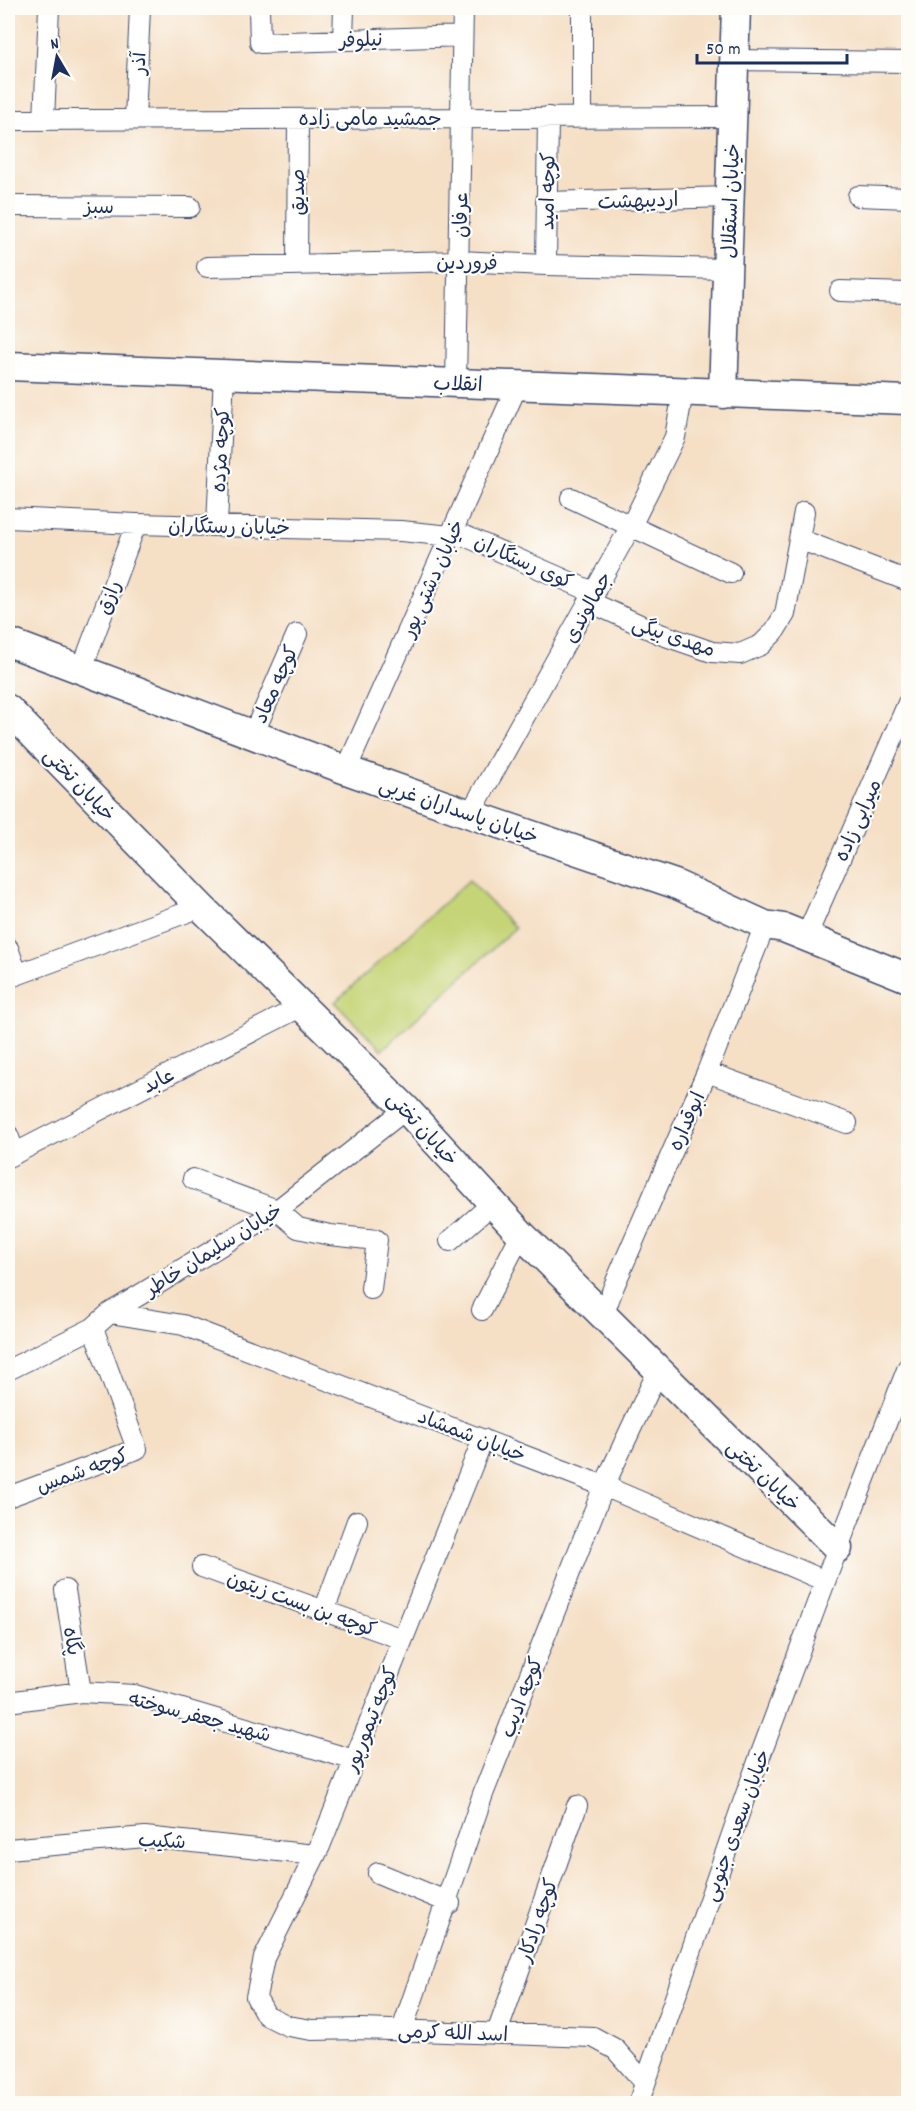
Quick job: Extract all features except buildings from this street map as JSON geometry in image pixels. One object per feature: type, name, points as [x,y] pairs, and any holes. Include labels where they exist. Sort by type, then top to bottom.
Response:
[{"type":"main road","name":"خیابان استقلال","points":[[723,394],[736,8]]},
{"type":"main road","name":"انقلاب","points":[[8,366],[909,400]]},
{"type":"main road","name":"خیابان پاسداران غربی","points":[[8,642],[346,770],[675,884],[765,924],[784,928],[909,978]]},
{"type":"main road","name":"خیابان تختی","points":[[10,716],[406,1108],[521,1234],[838,1548]]},
{"type":"street","points":[[44,120],[48,8]]},
{"type":"street","name":"آذر","points":[[135,119],[140,8]]},
{"type":"street","name":"نیلوفر","points":[[259,8],[260,43],[462,36]]},
{"type":"street","points":[[344,8],[344,40]]},
{"type":"street","name":"عرفان","points":[[456,383],[463,8]]},
{"type":"street","points":[[582,8],[582,117]]},
{"type":"street","points":[[735,60],[909,62]]},
{"type":"street","name":"کوچه امید","points":[[546,265],[549,117]]},
{"type":"street","name":"جمشید مامی زاده","points":[[8,120],[732,117]]},
{"type":"street","name":"صدیق","points":[[297,265],[298,119]]},
{"type":"street","points":[[858,196],[909,198]]},
{"type":"street","name":"اردیبهشت","points":[[546,202],[730,197]]},
{"type":"street","name":"سبز","points":[[8,206],[190,207]]},
{"type":"street","name":"فروردین","points":[[207,267],[459,261],[727,269]]},
{"type":"street","points":[[840,291],[909,293]]},
{"type":"street","name":"کوچه مژده","points":[[217,525],[224,374]]},
{"type":"street","name":"خیابان دشتی پور","points":[[346,770],[517,386]]},
{"type":"street","name":"جمالوندی","points":[[470,814],[631,526],[675,437],[682,392]]},
{"type":"street","points":[[571,498],[731,573]]},
{"type":"street","name":"مهدی بیگی","points":[[592,597],[660,634],[711,652],[740,654],[761,645],[774,632],[785,614],[804,512]]},
{"type":"street","name":"خیابان رستگاران","points":[[8,518],[401,531],[451,537]]},
{"type":"street","name":"رازق","points":[[81,671],[136,524]]},
{"type":"street","name":"کوی رستگاران","points":[[451,537],[465,536],[592,597]]},
{"type":"street","points":[[799,539],[909,581]]},
{"type":"street","name":"کوچه معاد","points":[[253,735],[297,634]]},
{"type":"street","name":"میرابی زاده","points":[[806,937],[909,703]]},
{"type":"street","points":[[8,948],[12,976],[201,907]]},
{"type":"street","name":"ابوقداره","points":[[603,1316],[707,1072],[765,924]]},
{"type":"street","name":"عابد","points":[[10,1149],[302,1006]]},
{"type":"street","points":[[707,1072],[847,1124]]},
{"type":"street","name":"خیابان سلیمان خاطر","points":[[8,1370],[93,1328],[110,1313],[277,1210],[406,1108]]},
{"type":"street","points":[[193,1179],[277,1210],[298,1228],[330,1235],[377,1240],[372,1289]]},
{"type":"street","points":[[450,1241],[494,1203]]},
{"type":"street","points":[[482,1310],[521,1234]]},
{"type":"street","name":"خیابان شمشاد","points":[[110,1313],[183,1325],[604,1486],[825,1581]]},
{"type":"street","name":"کوچه شمس","points":[[8,1497],[136,1449],[93,1328]]},
{"type":"street","name":"خیابان سعدی جنوبی","points":[[638,2103],[746,1794],[825,1581],[909,1367]]},
{"type":"street","name":"کوچه ادیب","points":[[402,2030],[448,1902],[483,1794],[604,1486],[658,1371]]},
{"type":"street","name":"کوچه تیمورپور","points":[[256,1997],[264,1958],[315,1855],[483,1439]]},
{"type":"street","points":[[324,1611],[357,1521]]},
{"type":"street","name":"کوچه بن بست زیتون","points":[[202,1567],[402,1639]]},
{"type":"street","name":"پگاه","points":[[65,1590],[81,1692]]},
{"type":"street","name":"شهید جعفر سوخته","points":[[8,1702],[81,1692],[135,1695],[354,1760]]},
{"type":"street","name":"کوچه رادکار","points":[[497,2033],[577,1806]]},
{"type":"street","name":"شکیب","points":[[8,1849],[145,1837],[315,1855]]},
{"type":"street","points":[[378,1873],[448,1902]]},
{"type":"street","name":"اسد الله کرمی","points":[[256,1997],[266,2015],[288,2026],[312,2030],[402,2030],[593,2037],[615,2049],[645,2083]]},
{"type":"green space","points":[[469,880],[515,928],[382,1050],[335,1002]]}]
